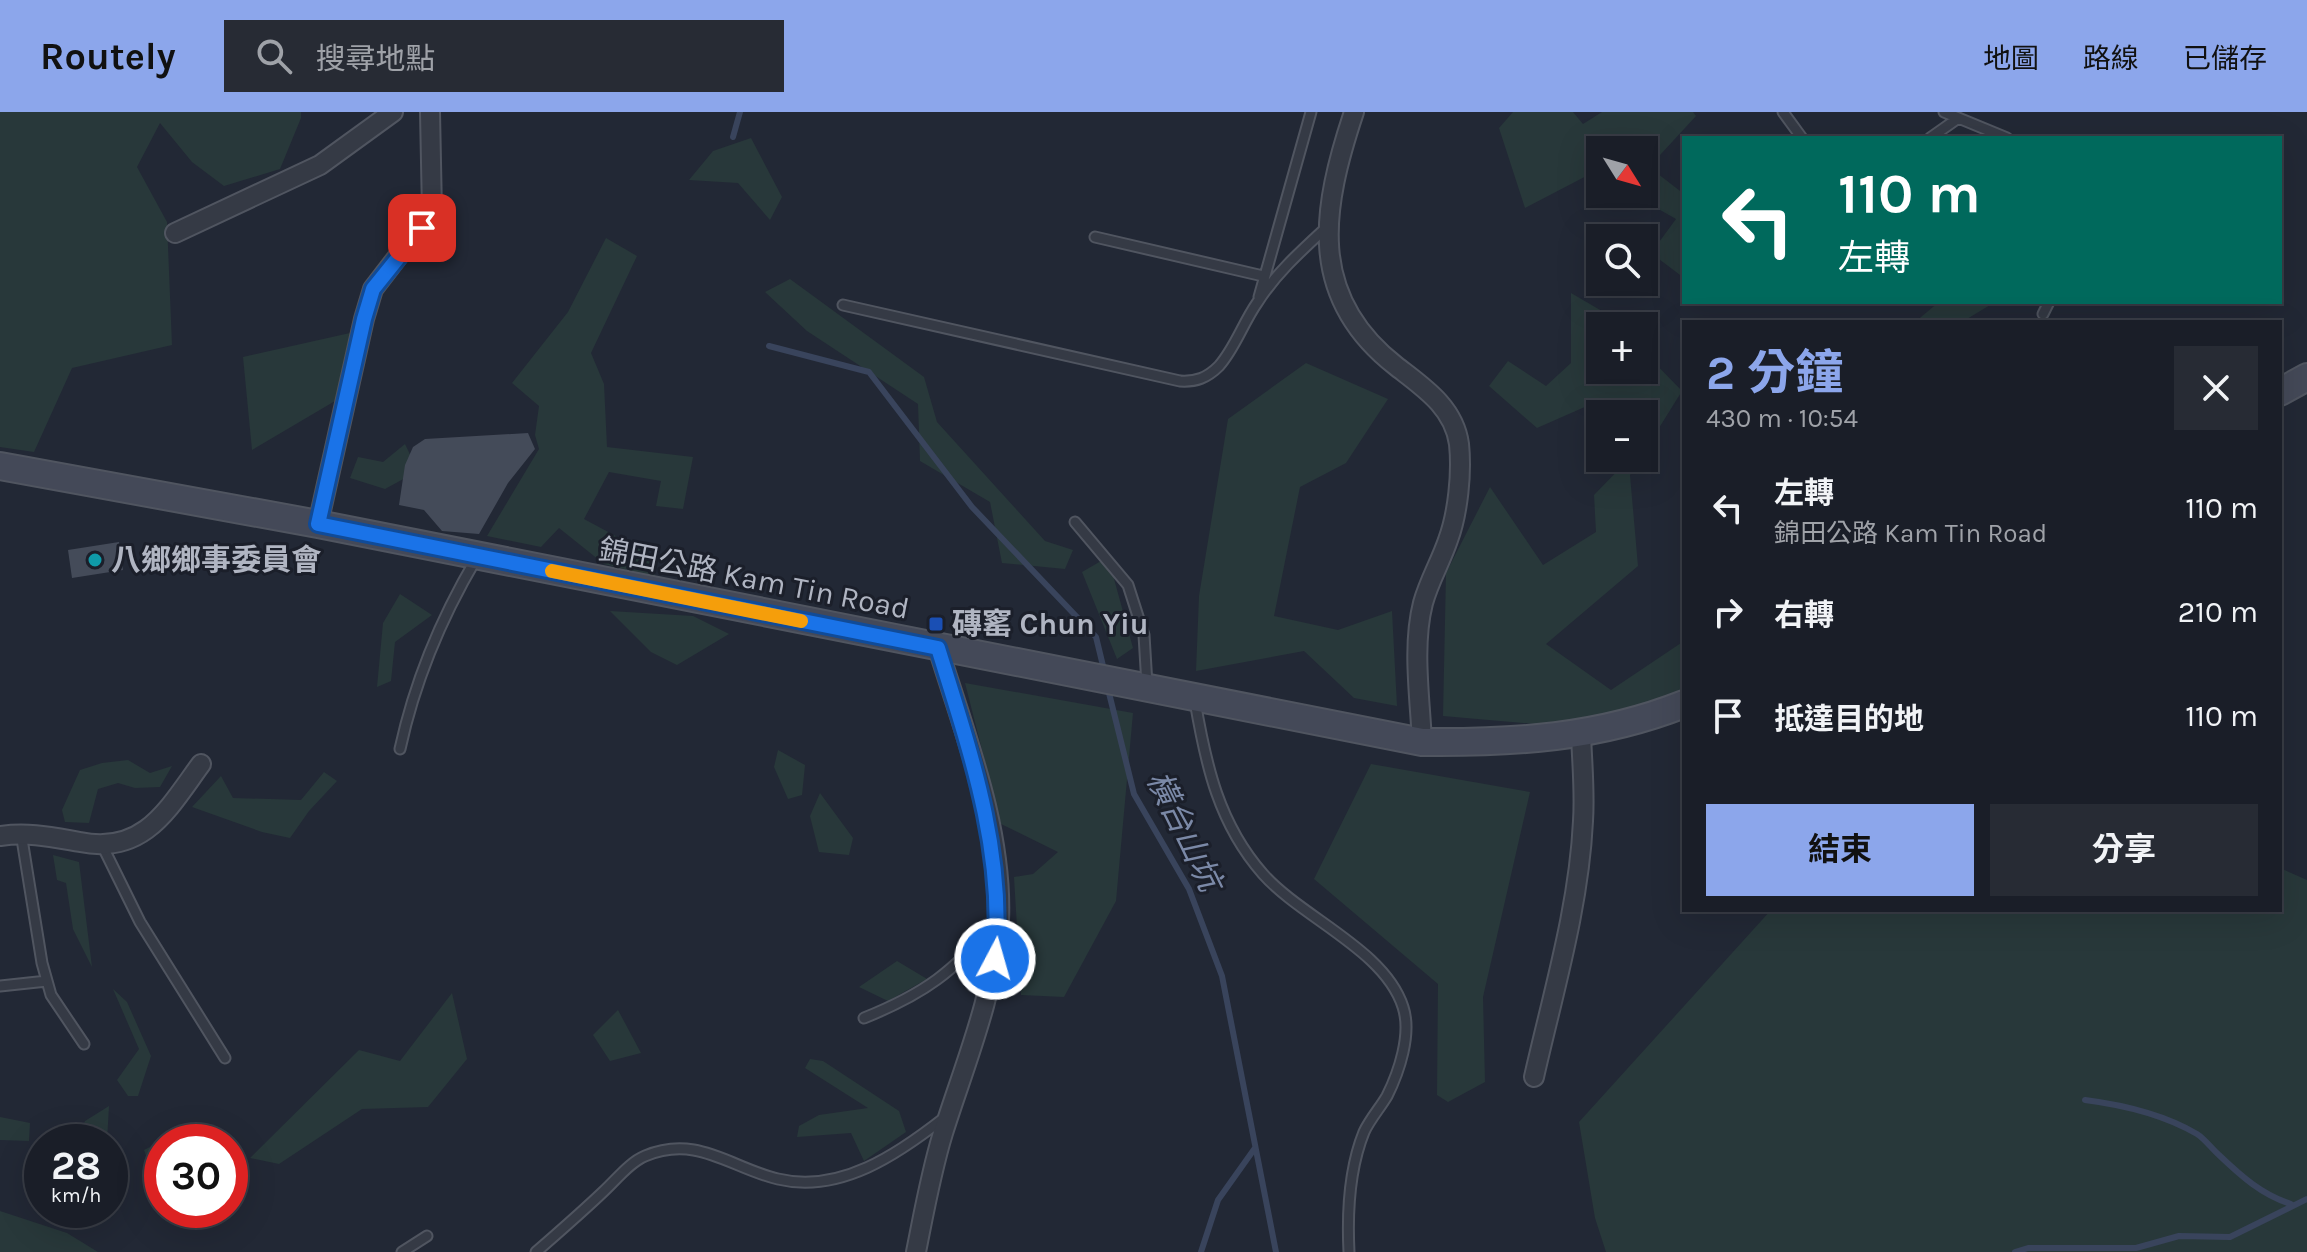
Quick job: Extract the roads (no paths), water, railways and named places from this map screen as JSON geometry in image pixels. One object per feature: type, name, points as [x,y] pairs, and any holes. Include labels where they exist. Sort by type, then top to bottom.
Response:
[{"type":"main road","points":[[2282,391],[2307,377]]},
{"type":"main road","name":"錦田公路 Kam Tin Road","points":[[2,469],[318,524],[1422,742],[1497,743],[1581,734],[1625,725],[1682,705]]},
{"type":"street","points":[[175,233],[320,165],[393,112]]},
{"type":"street","points":[[318,524],[373,289],[432,212],[430,112]]},
{"type":"street","points":[[1354,112],[1344,141],[1328,226],[1328,263],[1352,319],[1378,350],[1445,409],[1459,443],[1454,514],[1449,537],[1423,603],[1420,624],[1422,742]]},
{"type":"street","points":[[916,1252],[932,1173],[982,1021],[995,959],[999,919],[991,838],[976,772],[938,648]]},
{"type":"street","points":[[1534,1077],[1580,858],[1584,783],[1581,734]]},
{"type":"street","points":[[0,836],[21,833],[53,835],[102,845],[142,834],[168,808],[201,764]]},
{"type":"lane","points":[[1258,301],[1311,112]]},
{"type":"lane","points":[[1783,112],[1801,136]]},
{"type":"lane","points":[[1944,112],[2002,136]]},
{"type":"lane","points":[[1933,136],[1957,119]]},
{"type":"lane","points":[[843,305],[1195,382],[1219,366],[1258,301],[1284,267],[1328,226]]},
{"type":"lane","points":[[1095,237],[1263,276]]},
{"type":"lane","points":[[2043,314],[2048,304]]},
{"type":"lane","points":[[1075,522],[1128,585],[1144,635],[1147,688]]},
{"type":"lane","points":[[400,749],[410,702],[428,650],[448,607],[478,556]]},
{"type":"lane","points":[[1194,698],[1214,793],[1244,849],[1265,876],[1383,974],[1404,1008],[1406,1027],[1395,1076],[1365,1129],[1356,1159],[1347,1220],[1349,1252]]},
{"type":"lane","points":[[21,833],[47,981],[60,1012],[84,1044]]},
{"type":"lane","points":[[102,845],[146,932],[225,1058]]},
{"type":"lane","points":[[864,1018],[906,1001],[937,982],[964,958],[999,919]]},
{"type":"lane","points":[[0,986],[47,981]]},
{"type":"lane","points":[[536,1252],[643,1156],[684,1147],[708,1150],[780,1180],[833,1179],[905,1149],[950,1113]]},
{"type":"lane","points":[[402,1252],[427,1236]]},
{"type":"waterway","points":[[733,137],[740,112]]},
{"type":"waterway","name":"橫台山坑","points":[[769,346],[869,372],[972,507],[1096,637],[1104,670]]},
{"type":"waterway","name":"橫台山坑","points":[[1108,689],[1134,794],[1189,889],[1222,976],[1276,1252]]},
{"type":"waterway","points":[[2085,1100],[2143,1111],[2184,1127],[2200,1136],[2252,1184],[2291,1204]]},
{"type":"waterway","points":[[1201,1252],[1218,1200],[1255,1148]]},
{"type":"waterway","points":[[2015,1252],[2028,1248],[2136,1248],[2179,1236],[2230,1237],[2307,1199]]},
{"type":"place","name":"八鄉鄉事委員會","points":[[95,560]]},
{"type":"place","name":"磚窰 Chun Yiu","points":[[936,624]]}]
